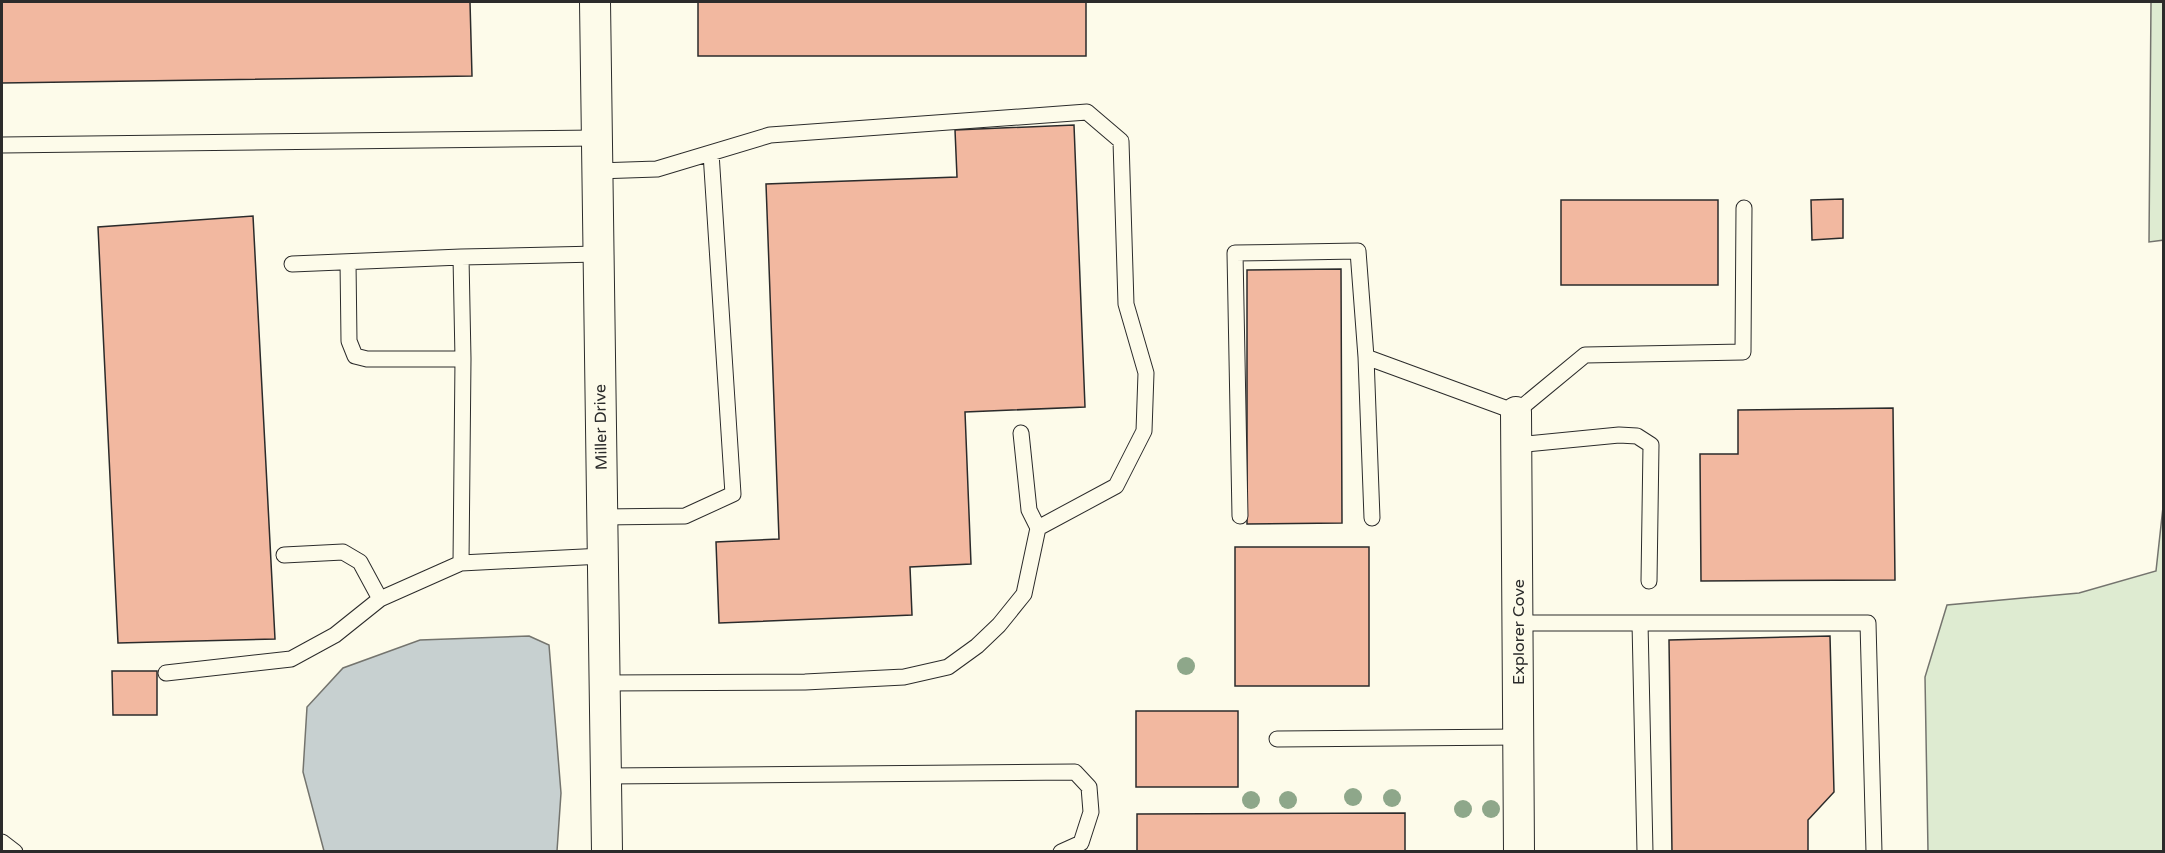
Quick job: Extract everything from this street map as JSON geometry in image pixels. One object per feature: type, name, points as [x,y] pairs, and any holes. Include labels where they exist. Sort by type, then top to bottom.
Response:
[{"type":"street","name":"Miller Drive","points":[[595,2],[607,852]]},
{"type":"street","name":"Explorer Cove","points":[[1516,412],[1519,852]]},
{"type":"lane","points":[[597,171],[657,169],[770,135],[1087,112],[1121,141],[1126,304],[1146,373],[1144,431],[1116,486],[1038,528]]},
{"type":"lane","points":[[2,145],[597,138]]},
{"type":"lane","points":[[602,517],[685,516],[733,494],[711,153]]},
{"type":"lane","points":[[1366,357],[1516,412],[1585,355],[1743,352],[1744,208]]},
{"type":"lane","points":[[1240,516],[1234,253],[1358,251],[1366,357],[1372,518]]},
{"type":"lane","points":[[292,264],[598,254]]},
{"type":"lane","points":[[461,257],[463,359],[461,563]]},
{"type":"lane","points":[[348,262],[349,341],[355,356],[367,359],[463,359]]},
{"type":"lane","points":[[604,683],[805,682],[904,677],[948,667],[977,646],[999,625],[1024,594],[1038,528],[1029,510],[1021,433]]},
{"type":"lane","points":[[1517,445],[1618,435],[1637,436],[1650,445],[1649,581]]},
{"type":"lane","points":[[284,555],[343,552],[360,562],[380,599]]},
{"type":"lane","points":[[166,673],[291,658],[335,635],[380,599],[461,563],[603,556]]},
{"type":"lane","points":[[1518,623],[1869,623],[1874,852]]},
{"type":"lane","points":[[1640,623],[1645,852]]},
{"type":"lane","points":[[1277,739],[1519,737]]},
{"type":"lane","points":[[606,776],[1075,772],[1089,787],[1091,812],[1081,843],[1061,852]]},
{"type":"lane","points":[[2,842],[15,852]]},
{"type":"green space","points":[[2151,2],[2163,2],[2164,240],[2149,242]]},
{"type":"green space","points":[[2163,507],[2163,851],[1928,851],[1925,677],[1947,605],[2079,593],[2156,571]]},
{"type":"shaded area","points":[[529,636],[549,645],[561,793],[557,851],[324,851],[303,772],[307,707],[343,668],[420,640]]},
{"type":"building","points":[[2,2],[470,2],[472,76],[2,83]]},
{"type":"building","points":[[698,2],[1086,2],[1086,56],[698,56]]},
{"type":"building","points":[[1074,125],[1085,407],[965,412],[971,564],[910,567],[912,615],[719,623],[716,542],[779,539],[766,184],[957,177],[955,130]]},
{"type":"building","points":[[1843,199],[1843,238],[1812,240],[1811,200]]},
{"type":"building","points":[[1561,200],[1718,200],[1718,285],[1561,285]]},
{"type":"building","points":[[253,216],[275,639],[118,643],[98,227]]},
{"type":"building","points":[[1341,269],[1342,523],[1247,524],[1247,270]]},
{"type":"building","points":[[1893,408],[1895,580],[1701,581],[1700,454],[1738,454],[1738,410]]},
{"type":"building","points":[[1235,547],[1369,547],[1369,686],[1235,686]]},
{"type":"building","points":[[1830,636],[1834,792],[1808,820],[1808,852],[1672,852],[1669,640]]},
{"type":"building","points":[[112,671],[157,671],[157,715],[113,715]]},
{"type":"building","points":[[1136,711],[1238,711],[1238,787],[1136,787]]},
{"type":"building","points":[[1405,813],[1405,852],[1137,852],[1137,814]]}]
